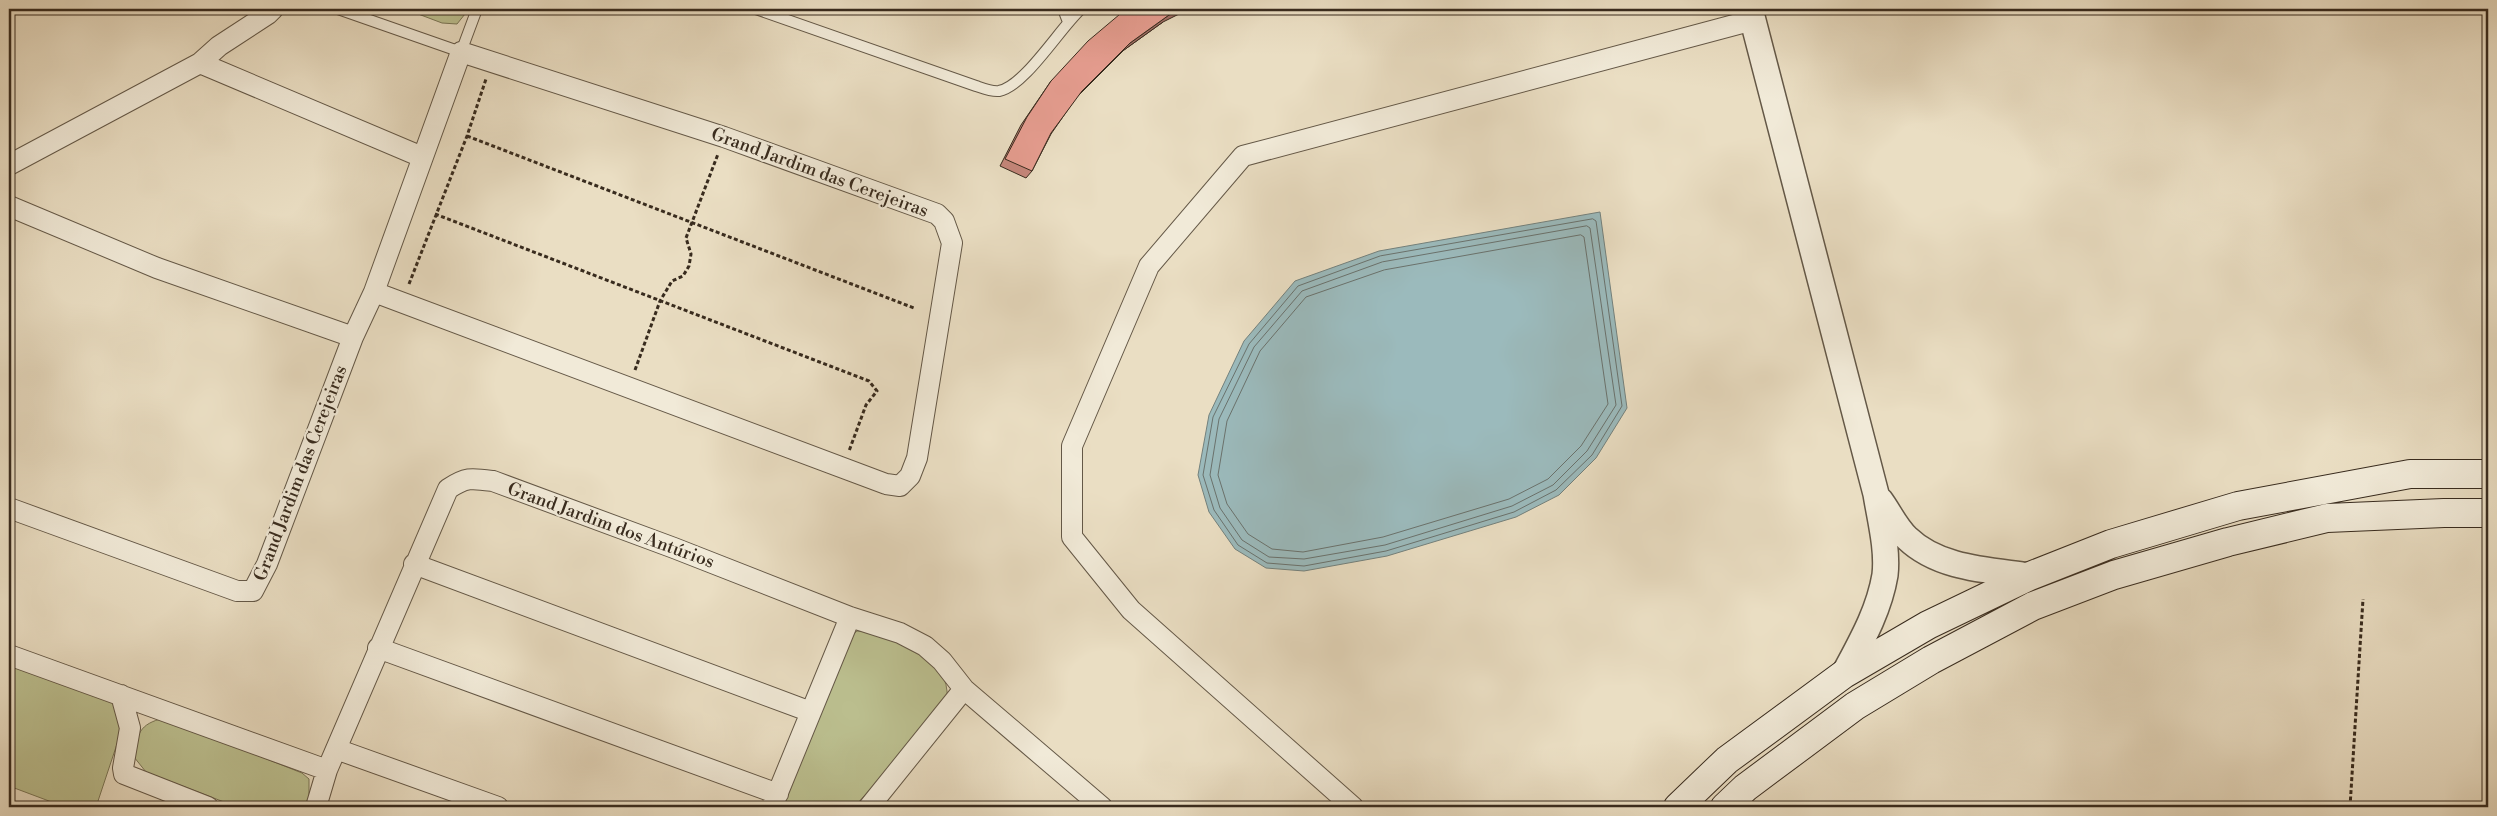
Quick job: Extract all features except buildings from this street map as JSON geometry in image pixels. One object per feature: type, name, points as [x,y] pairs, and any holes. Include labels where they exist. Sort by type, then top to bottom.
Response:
[{"type":"main road","points":[[1678,807],[1727,760],[1844,674],[1928,625],[2030,576],[2111,544],[2238,506],[2410,474],[2488,474]]},
{"type":"main road","points":[[1725,807],[1745,788],[1855,706],[1914,670],[2033,606],[2105,578],[2228,542],[2327,518],[2488,513]]},
{"type":"street","points":[[9,165],[200,63],[219,46],[268,14],[272,9]]},
{"type":"street","points":[[1353,807],[1131,610],[1072,536],[1072,446],[1149,266],[1243,156],[1751,14],[1876,494],[1883,537],[1885,574],[1874,616],[1844,674]]},
{"type":"street","name":"Grand Jardim das Cerejeiras","points":[[9,508],[237,591],[253,592],[268,564],[353,337],[374,292],[461,52],[724,138],[937,214],[944,221],[952,243],[917,458],[910,476],[900,486],[886,484],[848,470],[374,292]]},
{"type":"street","points":[[200,63],[422,157]]},
{"type":"street","points":[[9,206],[157,268],[353,337]]},
{"type":"street","name":"Grand Jardim dos Antúrios","points":[[316,807],[336,748],[448,489],[463,479],[476,478],[492,481],[674,548],[850,617],[900,633],[925,646],[942,661],[964,689],[1102,807]]},
{"type":"street","points":[[1876,494],[1906,538],[1931,554],[1950,562],[1982,570],[2030,576]]},
{"type":"street","points":[[414,564],[811,712]]},
{"type":"street","points":[[378,648],[775,800],[850,617]]},
{"type":"street","points":[[9,655],[327,770]]},
{"type":"street","points":[[869,807],[964,689]]},
{"type":"street","points":[[121,696],[130,728],[123,768],[124,774],[208,807]]},
{"type":"street","points":[[336,748],[498,807]]},
{"type":"lane","points":[[338,9],[461,52],[477,9]]},
{"type":"lane","points":[[756,9],[998,92],[1013,86],[1026,74],[1068,22],[1081,9]]},
{"type":"lane","points":[[1063,9],[1068,22]]},
{"type":"path","points":[[407,289],[467,136],[487,75]]},
{"type":"path","points":[[467,136],[914,308]]},
{"type":"path","points":[[629,387],[660,300],[672,281],[683,276],[689,266],[691,254],[686,238],[724,138]]},
{"type":"path","points":[[435,214],[869,381],[877,390],[866,405],[850,449],[848,470]]},
{"type":"path","points":[[2350,807],[2363,599]]},
{"type":"green space","points":[[405,9],[469,9],[457,24],[442,23]]},
{"type":"green space","points":[[857,631],[871,632],[900,640],[926,656],[944,678],[947,693],[943,710],[854,807],[783,807],[844,643]]},
{"type":"green space","points":[[9,663],[107,699],[114,704],[123,726],[96,807],[65,807],[9,786]]},
{"type":"green space","points":[[164,718],[302,773],[309,779],[307,807],[237,807],[146,772],[134,757],[138,736],[149,723]]},
{"type":"water","points":[[1600,212],[1627,408],[1596,458],[1559,495],[1516,517],[1387,556],[1304,571],[1266,568],[1235,549],[1209,512],[1198,475],[1209,415],[1244,341],[1295,281],[1379,251]]}]
